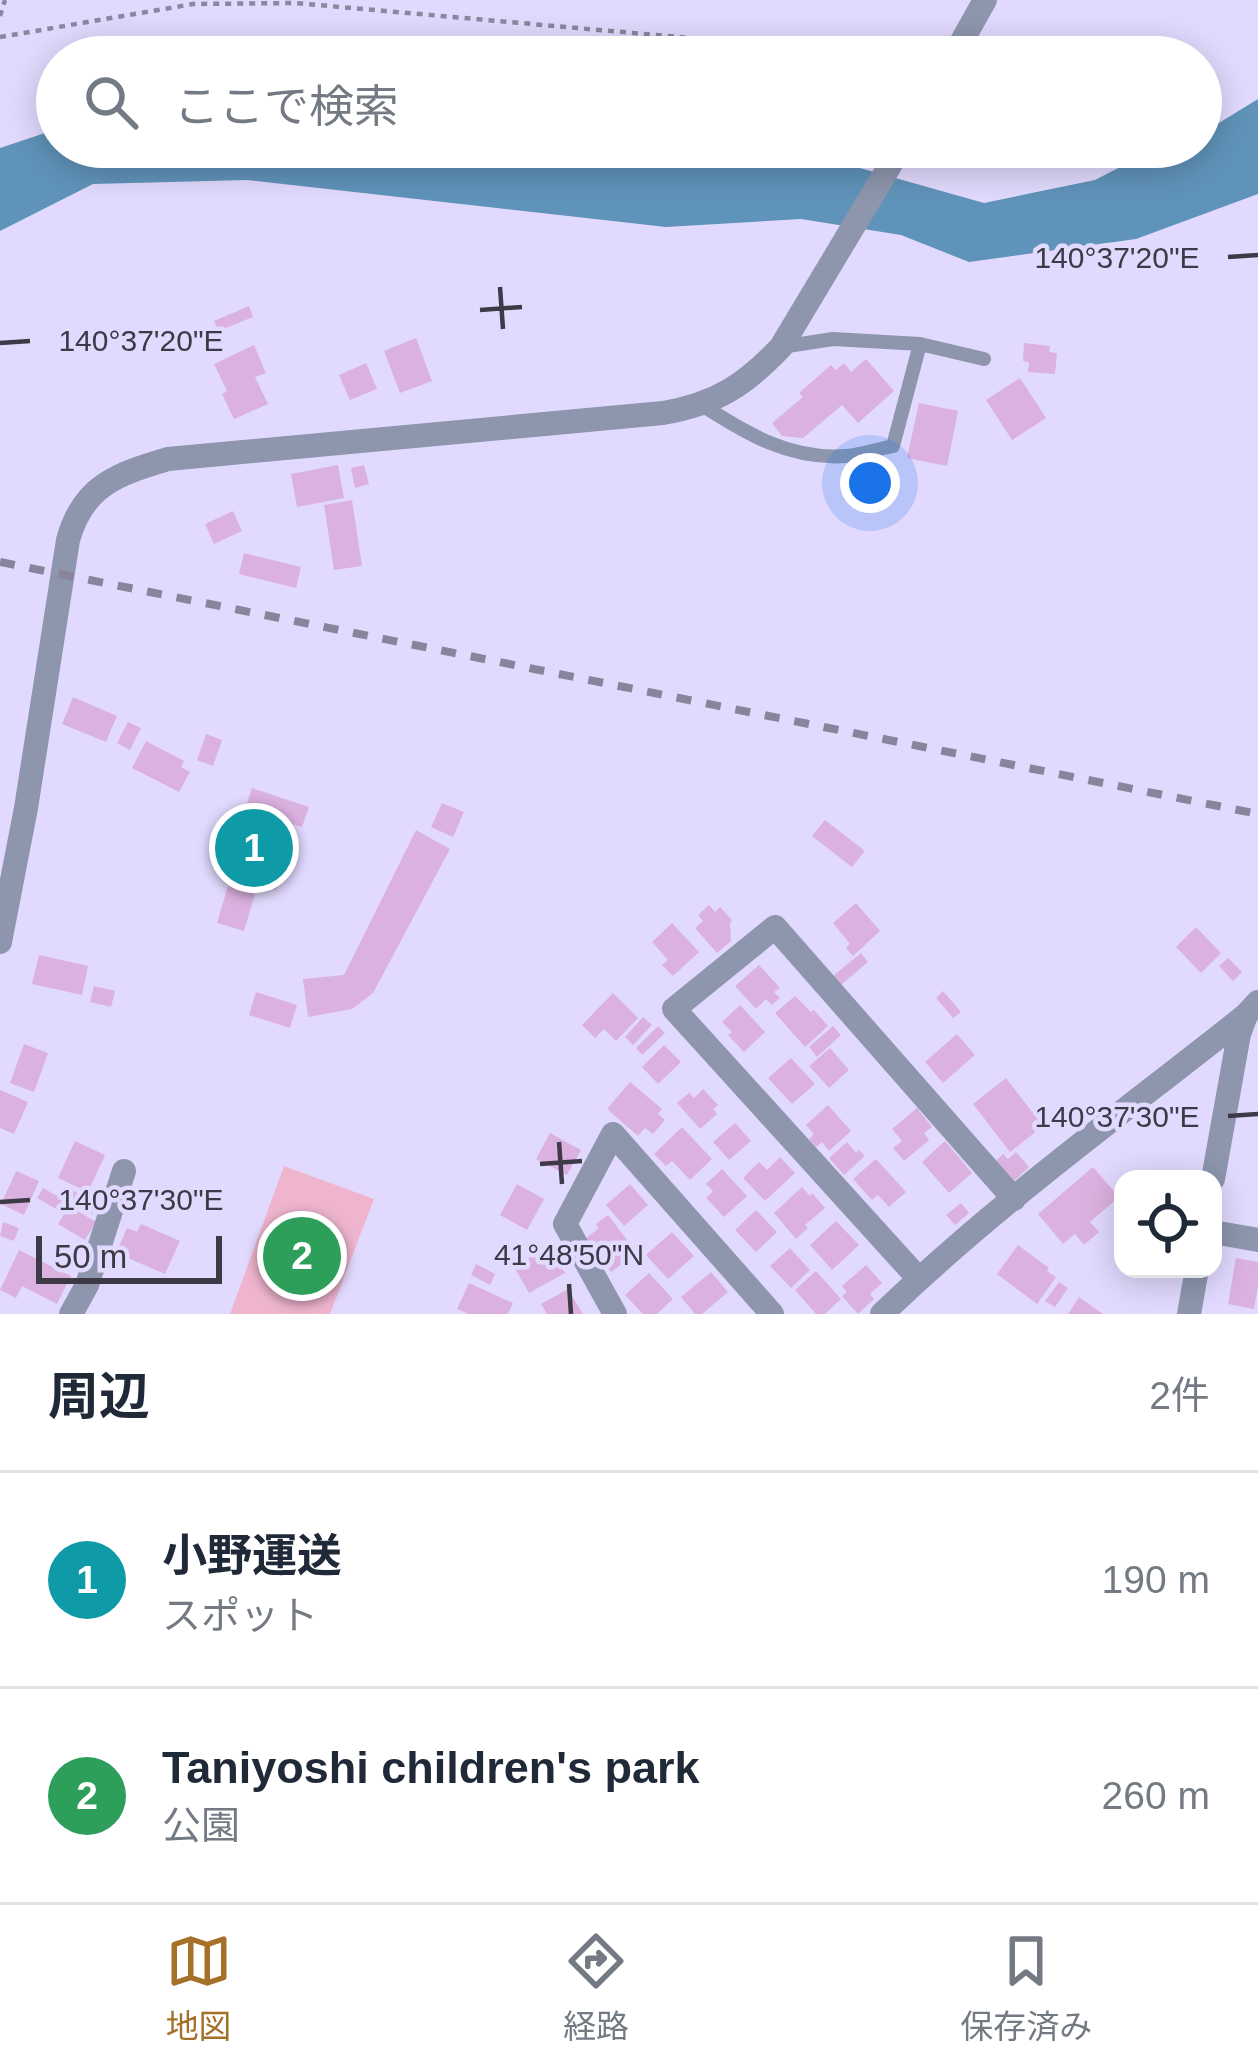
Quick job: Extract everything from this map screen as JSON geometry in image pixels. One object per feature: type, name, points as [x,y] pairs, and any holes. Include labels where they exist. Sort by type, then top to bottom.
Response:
[{"type":"street","points":[[965,36],[985,0]]},
{"type":"street","points":[[0,942],[68,541],[74,519],[104,484],[124,472],[168,459],[663,413],[702,405],[740,385],[781,347],[888,168]]},
{"type":"street","points":[[919,1279],[674,1009],[776,927],[1014,1199]]},
{"type":"street","points":[[1215,1170],[1239,1034],[1252,1009]]},
{"type":"street","points":[[882,1314],[1014,1199],[1252,1009]]},
{"type":"street","points":[[615,1314],[565,1224],[614,1134],[772,1314]]},
{"type":"street","points":[[71,1314],[87,1285],[124,1171]]},
{"type":"street","points":[[1222,1234],[1258,1240]]},
{"type":"street","points":[[1190,1314],[1196,1278]]},
{"type":"lane","points":[[781,347],[833,338],[920,344],[984,359]]},
{"type":"lane","points":[[702,405],[747,435],[795,453],[847,456],[893,446],[920,344]]},
{"type":"path","points":[[0,16],[5,0]]},
{"type":"path","points":[[0,37],[194,4],[295,3],[667,36]]},
{"type":"shaded area","points":[[284,1166],[374,1199],[330,1314],[230,1314]]},
{"type":"water","points":[[1258,99],[1258,194],[1136,239],[969,262],[901,235],[801,219],[666,227],[247,180],[93,184],[0,231],[0,148],[36,136],[36,168],[860,168],[984,203],[1095,180],[1118,168],[1222,168],[1222,121]]},
{"type":"building","points":[[249,306],[253,317],[218,331],[214,321]]},
{"type":"building","points":[[416,338],[432,381],[400,393],[384,351]]},
{"type":"building","points":[[1024,343],[1050,346],[1049,352],[1057,353],[1055,374],[1028,372]]},
{"type":"building","points":[[254,345],[266,373],[255,377],[268,404],[234,419],[214,364]]},
{"type":"building","points":[[866,359],[894,391],[858,423],[842,405],[803,438],[782,436],[772,423],[803,397],[799,393],[831,365],[836,370],[844,363],[851,372]]},
{"type":"building","points":[[366,363],[377,389],[350,400],[339,375]]},
{"type":"building","points":[[1020,378],[1046,418],[1012,440],[986,400]]},
{"type":"building","points":[[919,403],[958,411],[947,466],[907,458]]},
{"type":"building","points":[[338,465],[344,498],[297,507],[291,474]]},
{"type":"building","points":[[364,465],[369,484],[355,488],[351,468]]},
{"type":"building","points":[[352,500],[362,566],[334,570],[324,505]]},
{"type":"building","points":[[233,511],[242,531],[214,544],[205,524]]},
{"type":"building","points":[[244,553],[301,567],[296,588],[239,574]]},
{"type":"building","points":[[73,697],[117,716],[106,742],[62,724]]},
{"type":"building","points":[[128,722],[141,728],[130,750],[117,743]]},
{"type":"building","points":[[206,734],[222,740],[213,766],[197,760]]},
{"type":"building","points":[[146,741],[184,761],[181,767],[190,772],[179,792],[132,768]]},
{"type":"building","points":[[252,788],[309,807],[302,827],[285,822],[269,868],[282,873],[276,890],[224,872]]},
{"type":"building","points":[[442,803],[464,812],[453,837],[431,827]]},
{"type":"building","points":[[825,820],[865,851],[852,867],[812,836]]},
{"type":"building","points":[[416,830],[450,849],[373,993],[352,1009],[308,1017],[303,979],[344,975]]},
{"type":"building","points":[[228,886],[255,894],[244,931],[217,923]]},
{"type":"building","points":[[856,903],[880,931],[853,956],[846,948],[850,944],[833,923]]},
{"type":"building","points":[[709,905],[715,912],[720,907],[732,920],[731,941],[717,953],[695,928],[703,921],[698,915]]},
{"type":"building","points":[[672,923],[699,952],[673,976],[662,965],[668,960],[652,942]]},
{"type":"building","points":[[1196,927],[1221,953],[1201,973],[1176,947]]},
{"type":"building","points":[[861,953],[868,962],[841,985],[833,976]]},
{"type":"building","points":[[39,955],[88,966],[82,995],[32,984]]},
{"type":"building","points":[[1228,958],[1242,972],[1233,981],[1219,966]]},
{"type":"building","points":[[759,965],[780,988],[774,992],[780,998],[772,1005],[766,999],[756,1009],[735,986]]},
{"type":"building","points":[[94,986],[115,991],[111,1007],[90,1002]]},
{"type":"building","points":[[943,991],[961,1012],[953,1018],[936,998]]},
{"type":"building","points":[[256,992],[297,1005],[290,1028],[249,1015]]},
{"type":"building","points":[[613,993],[638,1018],[616,1041],[604,1029],[595,1038],[582,1025]]},
{"type":"building","points":[[795,996],[828,1026],[805,1047],[775,1013]]},
{"type":"building","points":[[740,1005],[765,1032],[744,1052],[722,1022]]},
{"type":"building","points":[[643,1017],[652,1025],[633,1045],[625,1037]]},
{"type":"building","points":[[658,1026],[665,1033],[642,1055],[636,1048]]},
{"type":"building","points":[[833,1026],[841,1035],[817,1057],[809,1047]]},
{"type":"building","points":[[957,1034],[975,1055],[943,1083],[925,1062]]},
{"type":"building","points":[[24,1044],[48,1053],[34,1092],[10,1083]]},
{"type":"building","points":[[664,1045],[681,1062],[658,1084],[642,1067]]},
{"type":"building","points":[[830,1048],[849,1070],[829,1088],[809,1066]]},
{"type":"building","points":[[791,1058],[815,1084],[792,1104],[768,1078]]},
{"type":"building","points":[[1006,1078],[1043,1126],[1010,1152],[973,1104]]},
{"type":"building","points":[[630,1082],[662,1109],[658,1114],[665,1120],[653,1134],[645,1128],[638,1136],[607,1109]]},
{"type":"building","points":[[703,1089],[718,1105],[713,1109],[717,1114],[700,1129],[677,1103],[689,1093],[694,1098]]},
{"type":"building","points":[[0,1090],[28,1102],[14,1134],[0,1128]]},
{"type":"building","points":[[828,1105],[851,1131],[829,1151],[822,1142],[816,1147],[806,1125]]},
{"type":"building","points":[[917,1108],[932,1127],[924,1133],[929,1140],[904,1161],[893,1148],[902,1141],[892,1129]]},
{"type":"building","points":[[735,1123],[751,1141],[729,1160],[713,1142]]},
{"type":"building","points":[[682,1127],[712,1159],[690,1180],[672,1161],[666,1166],[654,1154]]},
{"type":"building","points":[[550,1133],[581,1150],[567,1175],[536,1159]]},
{"type":"building","points":[[75,1141],[105,1155],[88,1192],[58,1178]]},
{"type":"building","points":[[945,1141],[972,1173],[949,1193],[922,1162]]},
{"type":"building","points":[[847,1142],[865,1156],[844,1175],[829,1158]]},
{"type":"building","points":[[1016,1152],[1029,1167],[1014,1181],[996,1161]]},
{"type":"building","points":[[780,1157],[795,1173],[765,1201],[743,1178],[759,1162],[767,1170]]},
{"type":"building","points":[[876,1159],[906,1192],[889,1207],[878,1195],[872,1200],[853,1179]]},
{"type":"building","points":[[1093,1167],[1114,1191],[1114,1201],[1090,1222],[1099,1232],[1084,1245],[1075,1234],[1063,1244],[1038,1214]]},
{"type":"building","points":[[722,1169],[747,1196],[724,1217],[706,1198],[713,1191],[706,1184]]},
{"type":"building","points":[[16,1171],[39,1181],[24,1215],[1,1204]]},
{"type":"building","points":[[517,1184],[544,1199],[527,1230],[500,1215]]},
{"type":"building","points":[[630,1184],[648,1205],[624,1226],[606,1205]]},
{"type":"building","points":[[802,1187],[825,1208],[796,1239],[774,1213]]},
{"type":"building","points":[[43,1188],[66,1201],[60,1211],[37,1198]]},
{"type":"building","points":[[72,1190],[98,1205],[92,1214],[67,1199]]},
{"type":"building","points":[[961,1203],[969,1213],[955,1225],[946,1215]]},
{"type":"building","points":[[69,1206],[96,1222],[85,1240],[58,1224]]},
{"type":"building","points":[[756,1210],[777,1232],[756,1252],[735,1230]]},
{"type":"building","points":[[608,1215],[637,1253],[611,1272],[586,1238]]},
{"type":"building","points":[[836,1221],[859,1245],[832,1270],[810,1245]]},
{"type":"building","points":[[3,1222],[19,1228],[14,1241],[0,1236]]},
{"type":"building","points":[[141,1224],[180,1241],[165,1274],[116,1253],[127,1228],[137,1232]]},
{"type":"building","points":[[672,1232],[694,1256],[668,1279],[646,1255]]},
{"type":"building","points":[[1018,1245],[1056,1277],[1037,1304],[997,1274]]},
{"type":"building","points":[[790,1248],[810,1270],[791,1288],[770,1266]]},
{"type":"building","points":[[543,1249],[547,1258],[554,1254],[565,1273],[529,1293],[514,1267]]},
{"type":"building","points":[[19,1250],[71,1276],[57,1304],[22,1286],[16,1298],[0,1290]]},
{"type":"building","points":[[1236,1258],[1258,1262],[1254,1309],[1228,1304]]},
{"type":"building","points":[[476,1264],[495,1274],[490,1285],[471,1275]]},
{"type":"building","points":[[866,1265],[882,1283],[858,1314],[842,1296],[847,1292],[842,1286]]},
{"type":"building","points":[[816,1271],[841,1299],[825,1314],[816,1314],[795,1290]]},
{"type":"building","points":[[711,1272],[728,1292],[702,1314],[695,1314],[681,1297]]},
{"type":"building","points":[[649,1273],[673,1299],[657,1314],[643,1314],[625,1295]]},
{"type":"building","points":[[1059,1282],[1068,1288],[1055,1307],[1045,1301]]},
{"type":"building","points":[[469,1283],[513,1303],[508,1314],[469,1314],[457,1309]]},
{"type":"building","points":[[568,1289],[583,1314],[547,1314],[541,1304]]},
{"type":"building","points":[[1079,1297],[1103,1314],[1068,1314]]},
{"type":"railway","points":[[0,562],[1258,814]]},
{"type":"place","name":"小野運送","points":[[254,848]]},
{"type":"place","name":"Taniyoshi children's park","points":[[302,1256]]}]
